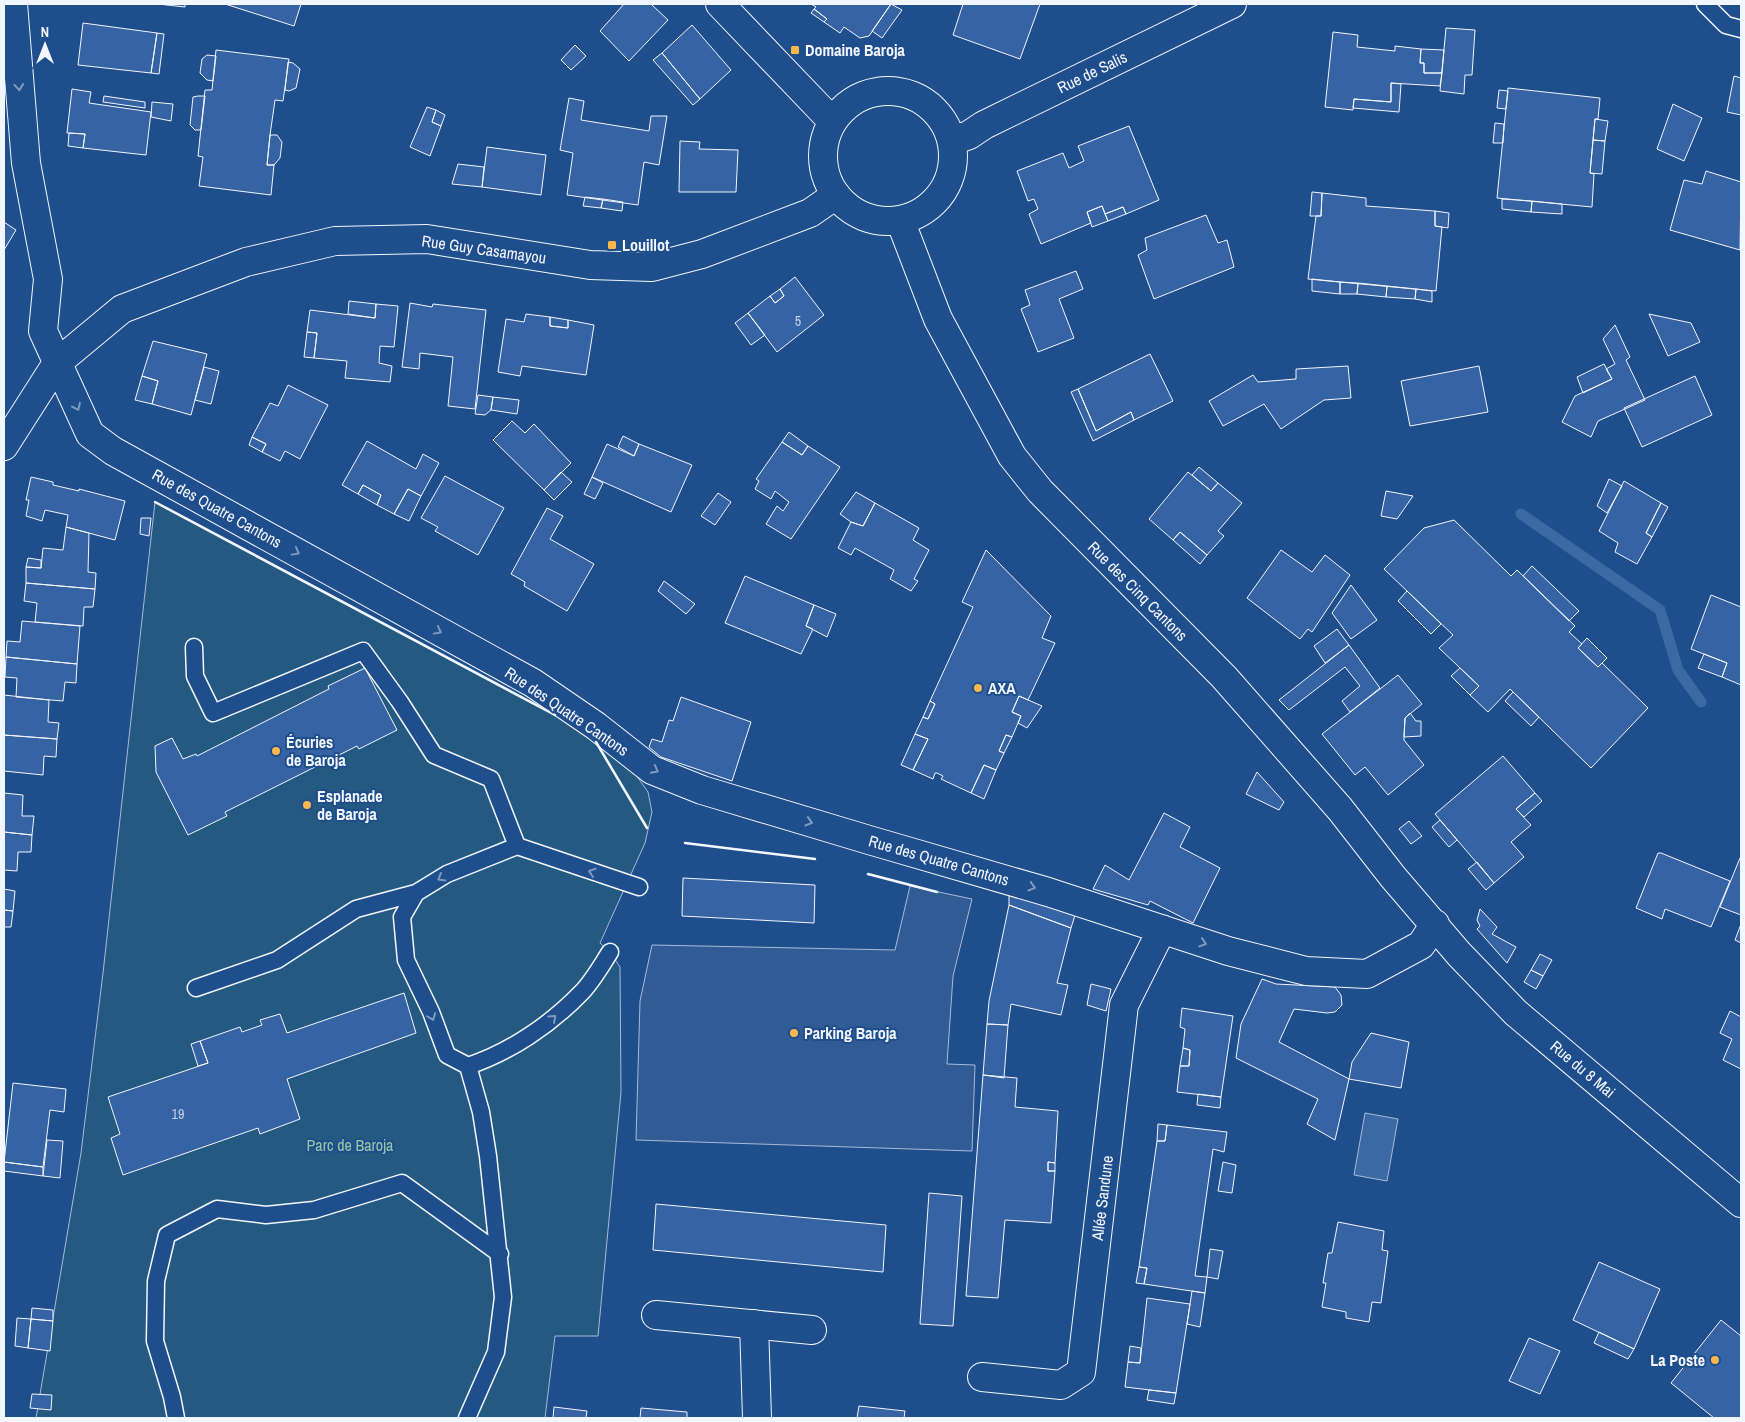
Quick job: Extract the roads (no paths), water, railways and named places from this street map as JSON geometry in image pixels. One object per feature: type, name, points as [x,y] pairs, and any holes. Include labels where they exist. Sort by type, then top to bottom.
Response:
[{"type":"street","name":"Rue des Quatre Cantons","points":[[12,4],[15,163],[48,279],[43,331],[90,434],[113,451],[533,684],[596,726],[652,770],[702,790],[1048,892],[1228,951],[1306,971],[1367,974],[1421,945],[1435,924]]},
{"type":"street","points":[[720,4],[832,121]]},
{"type":"street","name":"Rue de Salis","points":[[952,141],[969,135],[984,125],[1232,4]]},
{"type":"street","points":[[888,90],[910,94],[929,104],[944,121],[952,141],[953,162],[948,182],[936,200],[920,213],[900,220],[882,221],[864,217],[849,208],[836,195],[826,178],[822,159],[824,139],[832,121],[847,104],[866,94],[888,90]]},
{"type":"street","name":"Rue Guy Casamayou","points":[[4,446],[57,363],[122,309],[246,262],[335,241],[427,239],[590,266],[652,267],[702,254],[810,213],[836,195]]},
{"type":"street","name":"Rue des Cinq Cantons","points":[[900,220],[938,319],[1012,456],[1040,492],[1224,678],[1340,809],[1393,877],[1435,924]]},
{"type":"street","name":"Rue du 8 Mai","points":[[1435,924],[1459,954],[1516,1013],[1741,1204]]},
{"type":"street","name":"Allée Sandune","points":[[982,1378],[1062,1385],[1082,1372],[1124,1005],[1162,929]]},
{"type":"street","points":[[656,1316],[812,1330]]},
{"type":"street","points":[[754,1324],[757,1418]]},
{"type":"lane","points":[[1705,4],[1726,25],[1741,30]]},
{"type":"lane","points":[[194,647],[195,676],[213,713],[363,651],[400,702],[434,755],[491,780],[517,846]]},
{"type":"lane","points":[[196,988],[276,960],[356,909],[416,893],[447,874],[517,846],[639,887]]},
{"type":"lane","points":[[416,893],[402,917],[406,960],[431,1012],[447,1055],[468,1066],[489,1059],[545,1026],[582,992],[610,952]]},
{"type":"lane","points":[[467,1418],[496,1352],[503,1297],[500,1254],[481,1112],[468,1066]]},
{"type":"lane","points":[[176,1418],[172,1397],[155,1340],[156,1281],[167,1235],[218,1209],[266,1215],[314,1210],[402,1182],[500,1254]]},
{"type":"waterway","points":[[1521,514],[1660,610],[1678,670],[1701,702]]},
{"type":"place","name":"Domaine Baroja","points":[[795,50]]},
{"type":"place","name":"Louillot","points":[[612,245]]},
{"type":"place","name":"AXA","points":[[978,688]]},
{"type":"place","name":"Écuries de Baroja","points":[[276,751]]},
{"type":"place","name":"Esplanade de Baroja","points":[[307,805]]},
{"type":"place","name":"Parking Baroja","points":[[794,1033]]},
{"type":"place","name":"La Poste","points":[[1715,1360]]},
{"type":"park label","name":"Parc de Baroja","points":[[350,1145]]}]
